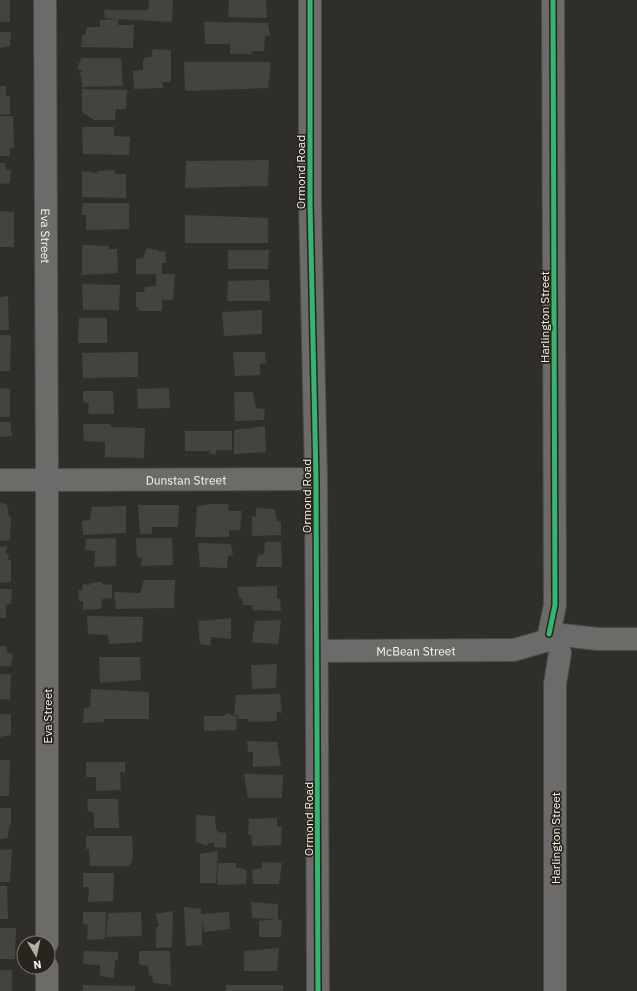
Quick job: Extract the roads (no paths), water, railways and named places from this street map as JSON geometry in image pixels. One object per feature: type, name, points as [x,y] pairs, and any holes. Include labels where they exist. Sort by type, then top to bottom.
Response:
[{"type":"street","name":"Eva Street","points":[[45,0],[47,935]]},
{"type":"street","name":"Ormond Road","points":[[310,0],[310,210],[316,479],[318,991]]},
{"type":"street","name":"Harlington Street","points":[[553,0],[555,643],[550,668],[555,684],[555,991]]},
{"type":"street","name":"Dunstan Street","points":[[0,480],[316,479]]},
{"type":"street","name":"McBean Street","points":[[317,651],[514,650],[555,643],[598,639],[637,639]]},
{"type":"street","points":[[47,975],[47,991]]}]
